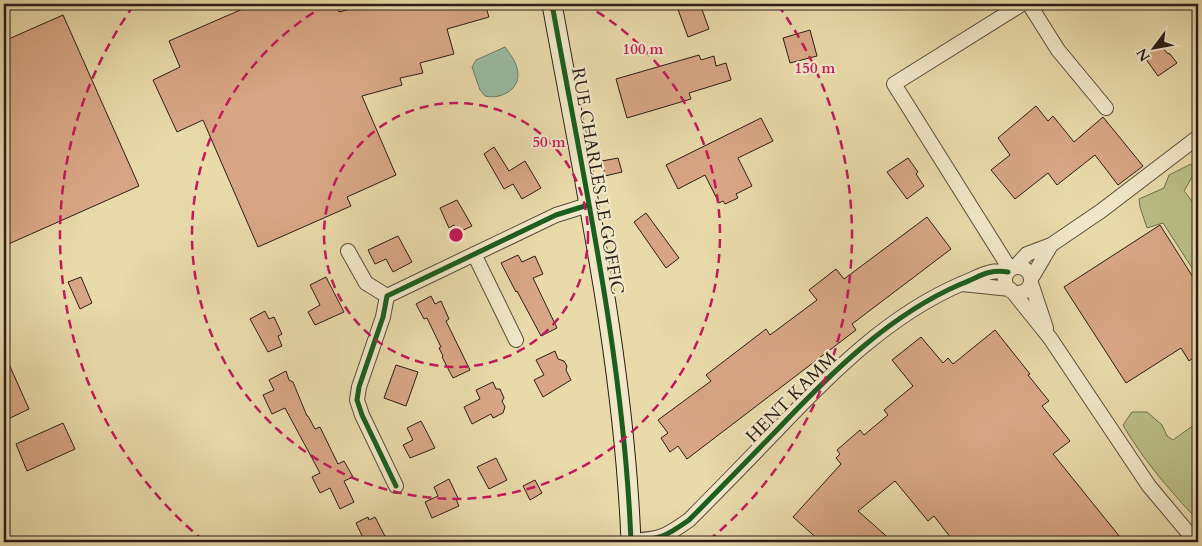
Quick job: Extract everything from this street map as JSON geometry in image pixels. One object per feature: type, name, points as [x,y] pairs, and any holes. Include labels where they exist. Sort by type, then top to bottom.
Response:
[{"type":"street","name":"RUE CHARLES LE GOFFIC","points":[[552,4],[612,347],[626,472],[631,542]]},
{"type":"street","points":[[1011,269],[894,84],[1022,4]]},
{"type":"street","points":[[1029,4],[1058,50],[1106,108]]},
{"type":"street","points":[[1196,542],[1167,509],[1131,461],[1050,338],[1005,280],[1011,269],[1028,254],[1051,245],[1127,192],[1198,138]]},
{"type":"street","points":[[387,296],[556,215],[588,205]]},
{"type":"street","points":[[962,284],[1023,292],[1051,245]]},
{"type":"street","points":[[348,251],[366,283],[387,296]]},
{"type":"street","points":[[474,254],[516,340]]},
{"type":"street","points":[[1011,269],[1025,268],[1030,275],[1050,338]]},
{"type":"street","name":"HENT KAMM","points":[[631,542],[658,539],[689,520],[800,405],[850,358],[914,309],[976,276],[988,272],[1011,269]]},
{"type":"street","points":[[387,296],[383,317],[359,386],[357,400],[362,415],[396,486]]},
{"type":"shaded area","points":[[505,47],[516,65],[517,81],[510,91],[504,94],[492,97],[485,96],[480,90],[472,67],[476,60]]},
{"type":"shaded area","points":[[1191,164],[1196,170],[1184,191],[1198,213],[1198,277],[1163,223],[1147,228],[1139,199],[1164,188],[1169,175]]},
{"type":"shaded area","points":[[1132,412],[1147,412],[1162,425],[1167,436],[1173,440],[1198,422],[1198,510],[1192,514],[1155,471],[1123,425]]},
{"type":"building","points":[[254,4],[337,4],[339,12],[370,4],[485,4],[489,17],[447,29],[454,54],[420,63],[423,73],[400,78],[402,85],[362,96],[396,175],[347,197],[351,206],[258,247],[203,120],[177,132],[153,80],[180,67],[169,41]]},
{"type":"building","points":[[676,4],[700,4],[709,29],[688,37]]},
{"type":"building","points":[[63,15],[139,186],[4,246],[4,41]]},
{"type":"building","points":[[810,30],[817,56],[790,63],[783,38]]},
{"type":"building","points":[[1159,43],[1177,63],[1158,76],[1143,55]]},
{"type":"building","points":[[699,55],[701,60],[714,56],[716,66],[726,63],[731,80],[689,93],[691,99],[627,118],[616,79]]},
{"type":"building","points":[[1036,106],[1048,121],[1053,116],[1074,142],[1103,117],[1143,166],[1118,185],[1095,155],[1057,185],[1048,173],[1015,199],[991,170],[1010,155],[998,138]]},
{"type":"building","points":[[761,118],[773,141],[738,158],[752,186],[736,194],[738,198],[725,204],[723,201],[719,203],[705,175],[678,189],[666,165]]},
{"type":"building","points":[[494,147],[509,171],[525,161],[541,188],[522,199],[513,184],[504,189],[484,154]]},
{"type":"building","points":[[618,158],[622,172],[605,176],[602,161]]},
{"type":"building","points":[[908,158],[918,172],[916,174],[924,186],[907,199],[887,172]]},
{"type":"building","points":[[457,200],[472,226],[457,233],[454,225],[449,228],[440,208]]},
{"type":"building","points":[[646,213],[679,258],[666,268],[634,222]]},
{"type":"building","points":[[927,217],[951,249],[852,324],[856,330],[687,459],[678,446],[670,452],[661,438],[668,433],[658,420],[711,381],[706,375],[766,329],[770,335],[817,300],[809,290],[836,269],[844,279]]},
{"type":"building","points":[[1160,225],[1198,285],[1198,354],[1189,361],[1181,348],[1126,383],[1064,287]]},
{"type":"building","points":[[398,236],[412,262],[393,272],[386,259],[375,264],[368,250]]},
{"type":"building","points":[[518,255],[522,262],[535,256],[543,274],[533,278],[557,328],[541,336],[501,263]]},
{"type":"building","points":[[81,277],[92,303],[80,309],[68,282]]},
{"type":"building","points":[[326,277],[344,312],[315,325],[308,312],[320,305],[310,285]]},
{"type":"building","points":[[431,296],[435,304],[441,301],[449,319],[446,321],[470,370],[453,378],[442,357],[439,348],[441,347],[427,318],[424,319],[416,304]]},
{"type":"building","points":[[265,311],[269,319],[274,317],[282,334],[278,336],[282,346],[268,352],[250,319]]},
{"type":"building","points":[[995,330],[1049,401],[1042,406],[1070,441],[1053,454],[1124,542],[954,542],[934,516],[928,521],[895,481],[858,511],[893,542],[821,542],[793,517],[841,464],[836,458],[840,454],[837,450],[860,430],[864,435],[888,415],[884,410],[913,386],[892,360],[921,337],[943,363],[948,358],[953,364]]},
{"type":"building","points":[[555,351],[558,359],[564,361],[567,366],[566,370],[571,380],[543,397],[534,380],[544,375],[536,360]]},
{"type":"building","points":[[4,353],[29,409],[4,421]]},
{"type":"building","points":[[396,365],[418,372],[406,406],[384,398]]},
{"type":"building","points":[[286,371],[315,429],[320,427],[338,464],[344,461],[353,477],[344,481],[354,502],[340,509],[330,488],[320,493],[312,477],[320,473],[285,408],[272,414],[263,395],[274,390],[269,380]]},
{"type":"building","points":[[493,382],[496,389],[500,389],[504,398],[502,401],[505,407],[503,413],[493,418],[491,414],[472,424],[464,407],[480,399],[476,390]]},
{"type":"building","points":[[421,421],[435,448],[410,458],[403,445],[413,440],[407,428]]},
{"type":"building","points":[[63,423],[75,449],[27,471],[16,444]]},
{"type":"building","points":[[496,458],[507,480],[489,489],[477,467]]},
{"type":"building","points":[[449,479],[458,498],[456,499],[459,506],[432,518],[425,502],[438,496],[434,487]]},
{"type":"building","points":[[535,480],[542,493],[530,500],[523,486]]},
{"type":"building","points":[[368,517],[369,520],[375,517],[388,542],[365,542],[356,523]]},
{"type":"cycle path","points":[[552,4],[601,272],[611,339],[627,474],[631,542]]},
{"type":"cycle path","points":[[396,486],[362,415],[357,400],[359,387],[383,317],[387,296],[556,215],[588,205]]},
{"type":"cycle path","points":[[631,541],[662,536],[689,520],[818,388],[862,347],[885,329],[909,312],[961,284],[983,274],[1000,271],[1008,272]]}]
